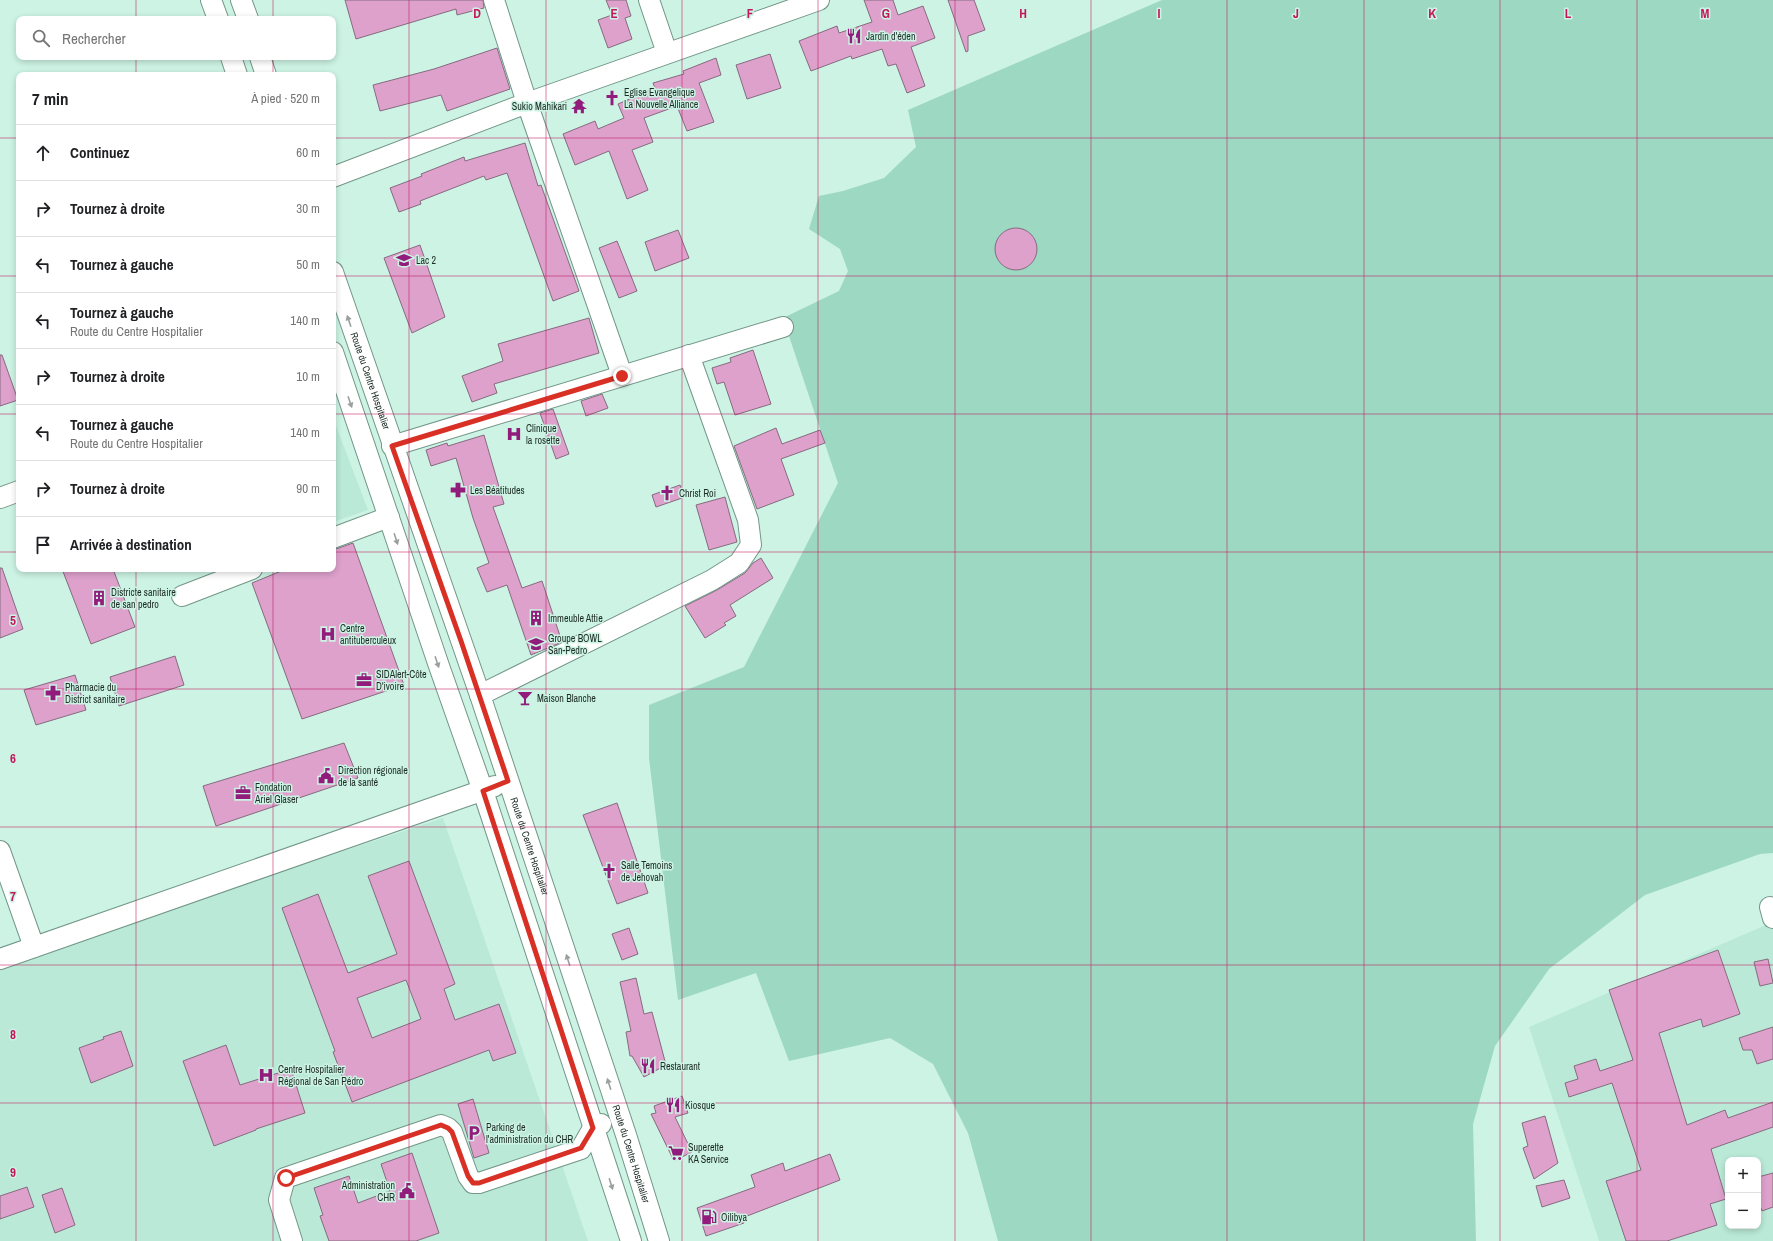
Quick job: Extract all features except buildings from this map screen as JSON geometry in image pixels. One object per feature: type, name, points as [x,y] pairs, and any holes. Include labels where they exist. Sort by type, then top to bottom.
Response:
[{"type":"street","points":[[211,0],[217,16]]},
{"type":"street","points":[[242,0],[247,16]]},
{"type":"street","points":[[494,0],[527,103],[622,376]]},
{"type":"street","points":[[649,0],[667,53]]},
{"type":"street","points":[[336,176],[527,103],[667,53],[796,4],[819,0]]},
{"type":"street","points":[[232,60],[236,72]]},
{"type":"street","points":[[261,60],[265,72]]},
{"type":"street","name":"Route du Centre Hospitalier","points":[[336,281],[392,446],[480,695],[631,1150],[659,1241]]},
{"type":"street","points":[[392,446],[783,327]]},
{"type":"street","points":[[480,695],[712,580],[739,563],[751,545],[748,520],[689,356]]},
{"type":"street","points":[[336,375],[389,517],[438,666],[483,791],[631,1241]]},
{"type":"street","points":[[0,498],[16,492]]},
{"type":"street","points":[[336,537],[389,517]]},
{"type":"street","points":[[182,596],[244,572]]},
{"type":"street","points":[[0,959],[508,781]]},
{"type":"street","points":[[0,851],[34,947]]},
{"type":"street","points":[[292,1241],[279,1200],[286,1178],[441,1125],[448,1128],[452,1132],[468,1176],[473,1183],[479,1183],[581,1148],[593,1128],[620,1117]]},
{"type":"street","points":[[581,1148],[603,1159],[631,1150]]},
{"type":"shaded area","points":[[1162,0],[1773,0],[1773,853],[1760,854],[1645,895],[1549,969],[1495,1046],[1473,1124],[1476,1241],[998,1241],[968,1133],[933,1064],[890,1038],[789,1061],[756,973],[678,1000],[649,758],[649,705],[744,667],[838,483],[783,318],[839,291],[848,271],[840,249],[809,229],[819,196],[843,191],[884,178],[916,147],[908,110]]},
{"type":"shaded area","points":[[336,426],[368,510],[336,521]]},
{"type":"shaded area","name":"Centre Hospitalier Régional de San Pédro","points":[[443,818],[588,1241],[0,1241],[0,968],[178,906]]},
{"type":"shaded area","points":[[1773,922],[1773,1241],[1599,1241],[1529,1027]]},
{"type":"place","name":"Jardin d'éden","points":[[854,36]]},
{"type":"place","name":"Eglise Evangelique La Nouvelle Alliance","points":[[612,98]]},
{"type":"place","name":"Sukio Mahikari","points":[[579,106]]},
{"type":"place","name":"Lac 2","points":[[404,260]]},
{"type":"place","name":"Clinique la rosette","points":[[514,434]]},
{"type":"place","name":"Les Béatitudes","points":[[458,490]]},
{"type":"place","name":"Christ Roi","points":[[667,493]]},
{"type":"place","name":"Districte sanitaire de san pedro","points":[[99,598]]},
{"type":"place","name":"Immeuble Attie","points":[[536,618]]},
{"type":"place","name":"Centre antituberculeux","points":[[328,634]]},
{"type":"place","name":"Groupe BOWL San-Pedro","points":[[536,644]]},
{"type":"place","name":"SIDAlert-Côte D'ivoire","points":[[364,680]]},
{"type":"place","name":"Pharmacie du District sanitaire","points":[[53,693]]},
{"type":"place","name":"Maison Blanche","points":[[525,698]]},
{"type":"place","name":"Direction régionale de la santé","points":[[326,776]]},
{"type":"place","name":"Fondation Ariel Glaser","points":[[243,793]]},
{"type":"place","name":"Salle Temoins de Jehovah","points":[[609,871]]},
{"type":"place","name":"Restaurant","points":[[648,1066]]},
{"type":"place","name":"Centre Hospitalier Régional de San Pédro","points":[[266,1075]]},
{"type":"place","name":"Kiosque","points":[[673,1105]]},
{"type":"place","name":"Parking de l'administration du CHR","points":[[474,1133]]},
{"type":"place","name":"Superette KA Service","points":[[676,1153]]},
{"type":"place","name":"Administration CHR","points":[[407,1191]]},
{"type":"place","name":"Oilibya","points":[[709,1217]]},
{"type":"route","points":[[286,1178],[441,1125],[448,1128],[452,1132],[468,1176],[473,1183],[479,1183],[581,1148],[593,1128],[483,791],[508,781],[480,695],[392,446],[622,376]]}]
